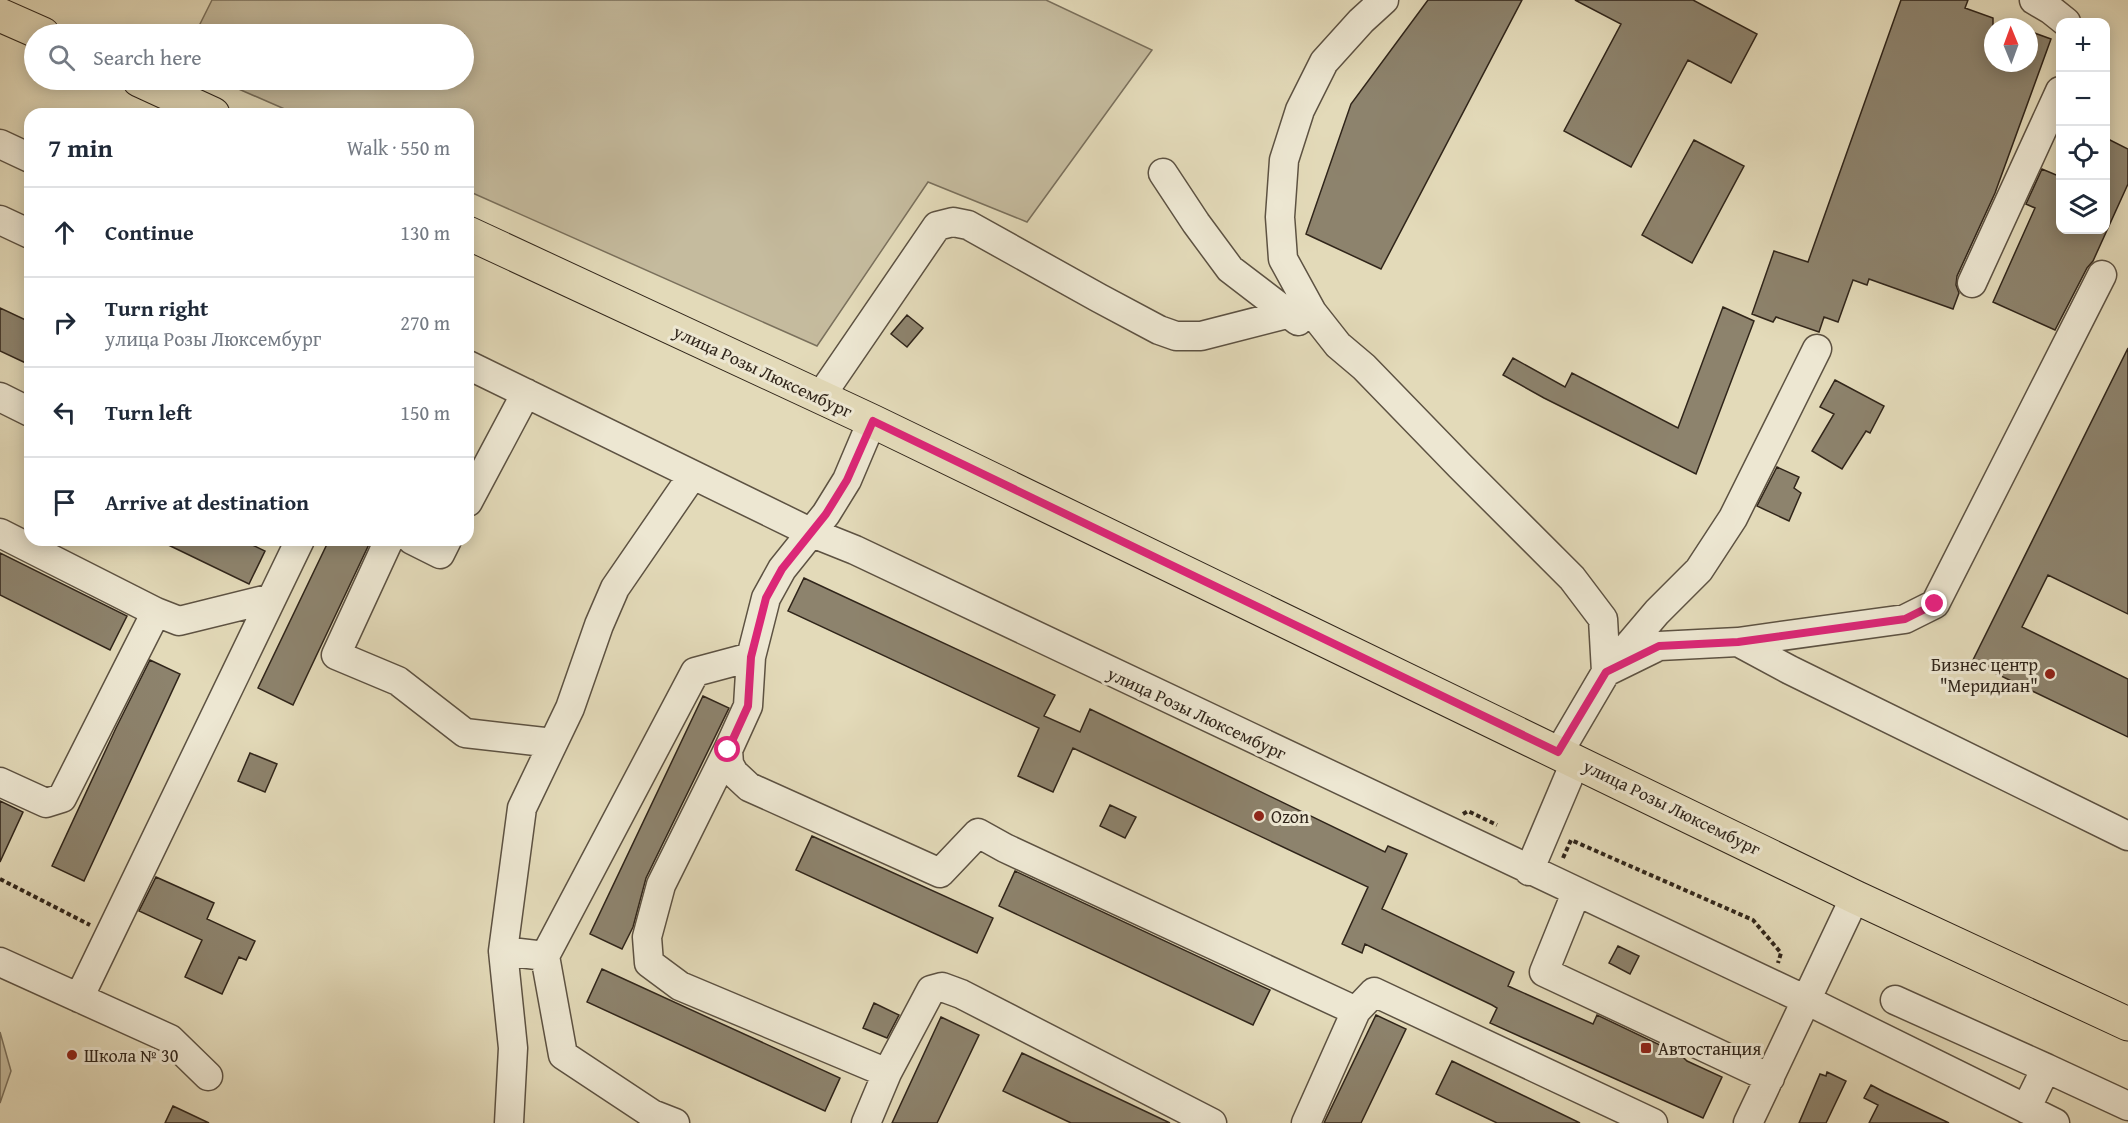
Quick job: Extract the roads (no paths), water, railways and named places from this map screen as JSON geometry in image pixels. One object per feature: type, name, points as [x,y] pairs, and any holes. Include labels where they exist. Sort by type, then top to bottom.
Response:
[{"type":"main road","points":[[0,15],[24,26]]},
{"type":"main road","points":[[161,90],[200,108]]},
{"type":"main road","name":"улица Розы Люксембург","points":[[474,236],[873,421],[1855,897],[2128,1024]]},
{"type":"street","points":[[1338,345],[1312,312],[1283,259],[1280,217],[1284,160],[1300,110],[1324,62],[1361,21],[1384,0]]},
{"type":"street","points":[[2034,0],[2061,18]]},
{"type":"street","points":[[1972,282],[2056,102]]},
{"type":"street","points":[[0,144],[24,155]]},
{"type":"street","points":[[1163,173],[1230,269],[1287,314],[1338,345],[1364,367],[1572,578],[1603,619],[1606,672]]},
{"type":"street","points":[[0,220],[24,231]]},
{"type":"street","points":[[820,398],[937,226],[953,222],[968,225],[1099,298],[1159,330],[1176,336],[1201,336],[1287,314]]},
{"type":"street","points":[[1606,672],[1659,646],[1738,642],[1905,619],[1935,604],[2102,275]]},
{"type":"street","points":[[1529,871],[1567,756],[1606,672],[1657,612],[1699,570],[1733,518],[1816,349]]},
{"type":"street","name":"улица Розы Люксембург","points":[[474,368],[810,532],[855,550],[1529,871],[1806,1000],[2055,1123]]},
{"type":"street","points":[[474,491],[526,393]]},
{"type":"street","points":[[0,397],[24,409]]},
{"type":"street","points":[[873,421],[847,480],[826,514],[782,569],[766,598],[751,657],[748,706],[661,885],[647,937],[649,963],[680,986],[887,1073]]},
{"type":"street","points":[[509,1123],[513,1048],[503,951],[522,808],[570,708],[615,588],[692,476]]},
{"type":"street","points":[[0,533],[24,545]]},
{"type":"street","points":[[26,546],[156,612],[179,621],[272,598]]},
{"type":"street","points":[[79,998],[295,546]]},
{"type":"street","points":[[386,546],[336,655],[399,681],[465,733],[553,743]]},
{"type":"street","points":[[424,546],[440,554],[444,546]]},
{"type":"street","points":[[0,782],[46,802],[62,798],[156,612]]},
{"type":"street","points":[[1738,642],[1790,670],[2128,836]]},
{"type":"street","points":[[659,1120],[563,1055],[545,956],[695,672],[751,657]]},
{"type":"street","points":[[728,750],[729,764],[734,773],[749,787],[940,873],[978,833],[1005,848],[1356,1011]]},
{"type":"street","points":[[1576,893],[1544,972],[1770,1078]]},
{"type":"street","points":[[1748,1123],[1855,897]]},
{"type":"street","points":[[503,951],[545,956]]},
{"type":"street","points":[[0,962],[170,1040],[208,1076]]},
{"type":"street","points":[[866,1123],[887,1073],[931,990],[942,987],[972,1000],[1212,1123]]},
{"type":"street","points":[[1306,1123],[1356,1011],[1374,992],[1653,1123]]},
{"type":"street","points":[[1895,1000],[2128,1107]]},
{"type":"street","points":[[2026,1109],[2046,1068]]},
{"type":"place","name":"Бизнес центр \"Меридиан\"","points":[[2050,674]]},
{"type":"place","name":"Ozon","points":[[1259,816]]},
{"type":"place","name":"Автостанция","points":[[1646,1048]]},
{"type":"place","name":"Школа № 30","points":[[72,1055]]}]
